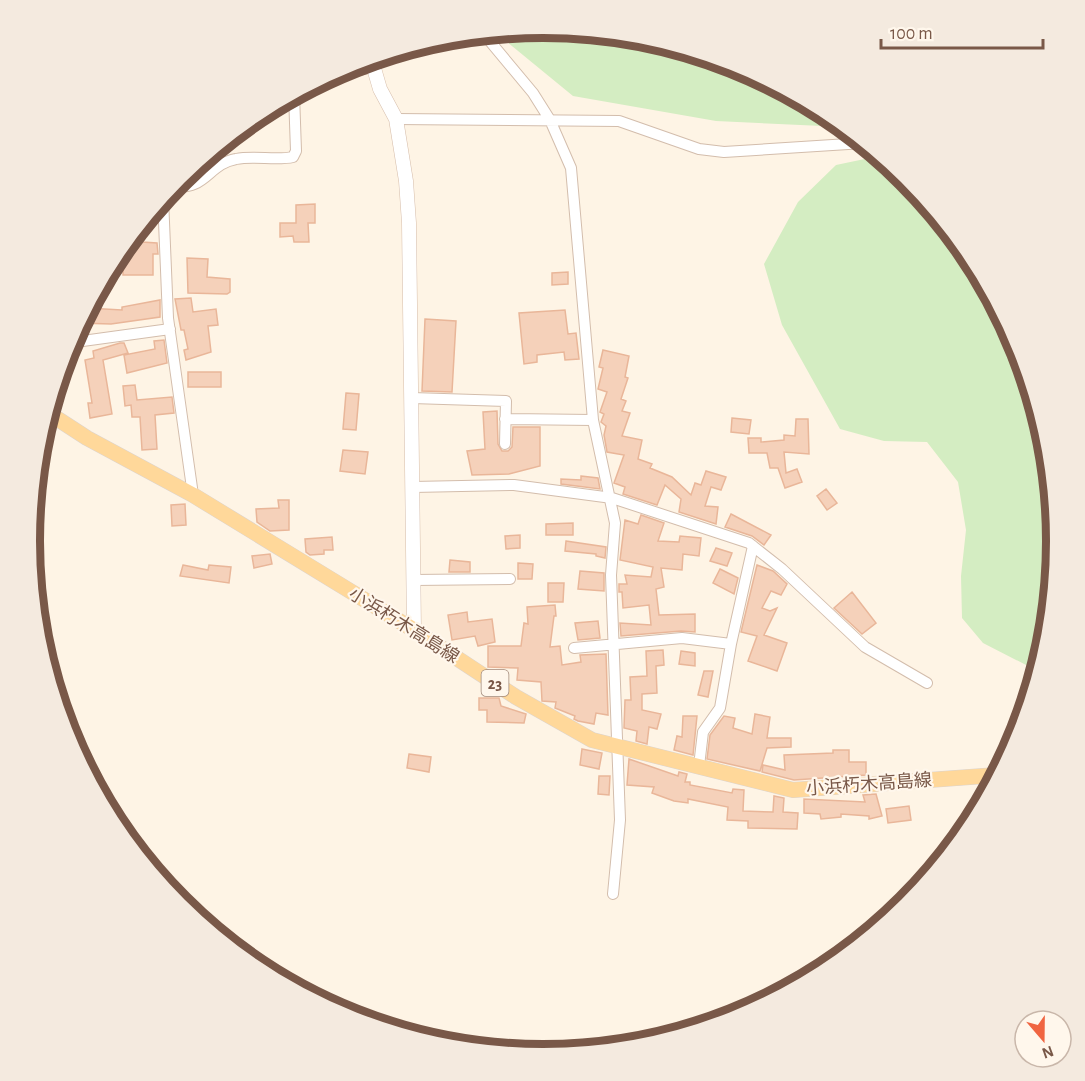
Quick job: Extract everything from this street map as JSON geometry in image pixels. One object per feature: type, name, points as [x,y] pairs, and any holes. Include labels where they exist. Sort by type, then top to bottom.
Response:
[{"type":"main road","points":[[374,67],[380,89],[396,119],[406,181],[409,223],[414,630]]},
{"type":"main road","name":"小浜朽木高島線","points":[[55,417],[87,438],[193,495],[414,630],[516,697],[592,740],[793,790],[987,776]]},
{"type":"street","points":[[490,41],[533,93],[550,120],[571,168],[593,420],[612,498],[615,523],[611,575],[620,820],[613,894]]},
{"type":"street","points":[[185,187],[203,181],[218,165],[235,159],[293,157],[296,151],[294,103]]},
{"type":"street","points":[[396,119],[619,121],[699,149],[724,152],[852,144]]},
{"type":"street","points":[[164,209],[170,329],[193,495]]},
{"type":"street","points":[[81,341],[170,329]]},
{"type":"street","points":[[412,398],[506,401],[505,444]]},
{"type":"street","points":[[506,419],[593,420]]},
{"type":"street","points":[[412,487],[514,485],[612,498],[706,527],[753,546],[782,569],[865,647],[927,683]]},
{"type":"street","points":[[699,766],[703,732],[720,708],[731,644],[753,546]]},
{"type":"street","points":[[413,580],[510,579]]},
{"type":"street","points":[[574,648],[682,638],[731,644]]},
{"type":"green space","points":[[542,38],[608,42],[673,55],[704,64],[765,89],[828,126],[716,121],[573,96],[504,40]]},
{"type":"green space","points":[[869,158],[921,209],[942,234],[978,289],[994,318],[1019,379],[1036,442],[1046,540],[1041,606],[1029,666],[983,643],[962,618],[961,576],[966,530],[958,482],[927,442],[884,441],[840,429],[782,325],[764,264],[798,202],[836,165]]},
{"type":"building","points":[[315,204],[315,223],[308,223],[309,242],[294,242],[293,236],[280,237],[280,223],[296,223],[296,205]]},
{"type":"building","points":[[141,237],[142,242],[157,243],[158,254],[153,254],[153,275],[123,275],[123,263]]},
{"type":"building","points":[[187,258],[208,259],[207,277],[230,279],[230,292],[227,294],[188,293]]},
{"type":"building","points":[[568,272],[568,284],[552,285],[552,273]]},
{"type":"building","points":[[191,298],[193,312],[216,309],[218,325],[208,326],[211,352],[186,360],[184,350],[188,349],[184,330],[181,330],[175,299]]},
{"type":"building","points":[[160,300],[160,317],[111,324],[89,323],[96,309],[122,310],[122,307]]},
{"type":"building","points":[[565,310],[568,334],[576,333],[579,359],[565,360],[564,352],[537,355],[537,362],[524,364],[519,313]]},
{"type":"building","points":[[425,319],[456,321],[452,392],[422,391]]},
{"type":"building","points":[[164,340],[167,363],[127,373],[124,355],[155,349],[154,341]]},
{"type":"building","points":[[124,343],[128,353],[103,360],[112,414],[90,418],[88,403],[92,403],[85,360],[94,358],[93,351]]},
{"type":"building","points":[[603,350],[629,356],[625,377],[628,378],[621,399],[626,401],[622,411],[630,413],[622,436],[642,440],[638,459],[652,464],[650,468],[672,477],[691,495],[695,483],[701,485],[706,471],[726,477],[721,490],[711,487],[705,506],[718,507],[716,524],[679,512],[681,499],[665,485],[657,505],[623,494],[625,487],[614,483],[624,455],[607,452],[604,435],[606,426],[601,422],[604,414],[600,412],[607,392],[598,389],[603,368],[599,367]]},
{"type":"building","points":[[188,372],[221,372],[221,387],[188,387]]},
{"type":"building","points":[[135,385],[137,400],[172,397],[174,413],[155,415],[157,449],[142,450],[140,417],[132,417],[131,405],[125,406],[123,386]]},
{"type":"building","points":[[346,393],[359,394],[356,430],[343,429]]},
{"type":"building","points":[[497,411],[498,444],[502,451],[508,451],[512,447],[513,427],[540,427],[540,466],[509,474],[472,475],[467,451],[485,449],[483,412]]},
{"type":"building","points":[[732,418],[751,420],[749,434],[731,432]]},
{"type":"building","points":[[796,419],[808,419],[809,454],[784,452],[786,473],[797,469],[802,482],[785,488],[778,468],[770,468],[767,453],[749,453],[748,438],[761,438],[761,442],[784,440],[784,435],[795,436]]},
{"type":"building","points":[[343,450],[368,452],[365,474],[340,471]]},
{"type":"building","points":[[581,476],[598,478],[600,489],[561,484],[561,479],[581,480]]},
{"type":"building","points":[[826,489],[837,503],[827,510],[817,496]]},
{"type":"building","points":[[278,500],[289,500],[289,530],[270,531],[257,522],[256,509],[279,508]]},
{"type":"building","points":[[185,504],[186,525],[172,526],[171,505]]},
{"type":"building","points":[[731,514],[771,535],[764,545],[752,536],[725,527]]},
{"type":"building","points":[[641,515],[664,523],[658,541],[679,542],[680,536],[701,538],[699,556],[683,554],[682,570],[661,568],[664,587],[656,589],[659,615],[695,614],[695,632],[621,636],[620,623],[651,625],[649,605],[623,608],[622,592],[619,592],[619,584],[627,584],[625,575],[651,577],[653,567],[620,560],[625,520],[638,524]]},
{"type":"building","points":[[573,523],[573,535],[546,535],[546,524]]},
{"type":"building","points":[[520,535],[520,548],[506,549],[505,536]]},
{"type":"building","points":[[332,537],[333,550],[324,550],[324,554],[310,555],[306,552],[305,539]]},
{"type":"building","points":[[566,541],[606,547],[605,558],[596,556],[596,554],[565,551]]},
{"type":"building","points":[[716,548],[732,553],[727,566],[710,561]]},
{"type":"building","points":[[270,554],[272,564],[254,568],[252,556]]},
{"type":"building","points":[[450,560],[470,562],[470,572],[449,572]]},
{"type":"building","points":[[518,563],[533,564],[532,579],[518,579]]},
{"type":"building","points":[[183,565],[208,570],[209,565],[231,567],[229,583],[180,576]]},
{"type":"building","points":[[757,565],[773,571],[787,584],[781,595],[771,591],[762,608],[770,611],[777,608],[764,635],[787,643],[777,671],[748,661],[757,636],[741,632]]},
{"type":"building","points":[[720,569],[738,578],[734,594],[713,583]]},
{"type":"building","points":[[580,571],[604,573],[604,591],[578,589]]},
{"type":"building","points":[[548,583],[564,583],[563,602],[548,602]]},
{"type":"building","points":[[852,592],[876,623],[862,634],[834,608]]},
{"type":"building","points":[[555,605],[556,616],[554,616],[550,647],[560,646],[562,665],[581,662],[580,655],[606,654],[608,715],[596,713],[594,724],[578,721],[574,719],[575,716],[555,708],[556,702],[542,701],[541,682],[517,680],[518,668],[488,667],[488,646],[521,646],[524,623],[528,624],[527,607]]},
{"type":"building","points":[[467,612],[468,622],[492,619],[495,642],[478,646],[475,636],[452,640],[448,615]]},
{"type":"building","points":[[598,621],[600,638],[578,640],[575,623]]},
{"type":"building","points":[[663,650],[664,665],[656,666],[657,693],[642,694],[642,710],[661,714],[657,729],[649,727],[647,744],[636,741],[637,731],[624,728],[625,700],[631,700],[630,677],[647,676],[646,651]]},
{"type":"building","points":[[681,651],[695,653],[695,666],[679,664]]},
{"type":"building","points":[[704,671],[713,671],[708,697],[698,695]]},
{"type":"building","points":[[479,698],[499,698],[501,706],[526,714],[524,723],[487,722],[487,710],[479,710]]},
{"type":"building","points":[[755,714],[770,717],[767,738],[791,738],[791,747],[767,748],[760,771],[707,759],[710,735],[724,716],[735,718],[733,728],[752,734]]},
{"type":"building","points":[[683,716],[697,716],[693,755],[674,750],[677,736],[682,737]]},
{"type":"building","points":[[582,749],[602,753],[599,769],[580,765]]},
{"type":"building","points":[[833,750],[849,750],[849,762],[866,762],[866,775],[794,780],[762,772],[763,765],[785,770],[784,755],[833,753]]},
{"type":"building","points":[[409,754],[431,757],[429,772],[407,768]]},
{"type":"building","points":[[629,759],[678,776],[679,772],[687,774],[685,782],[690,782],[690,785],[732,793],[733,789],[744,790],[743,811],[773,812],[774,796],[784,798],[783,812],[798,813],[797,829],[748,828],[748,821],[727,820],[728,807],[688,799],[688,803],[674,801],[652,793],[654,787],[627,785]]},
{"type":"building","points":[[599,776],[610,776],[609,795],[598,794]]},
{"type":"building","points":[[876,794],[882,816],[869,819],[869,816],[841,814],[841,817],[821,819],[820,814],[804,813],[804,799],[865,802],[863,795]]},
{"type":"building","points":[[909,806],[911,820],[888,823],[886,809]]}]
